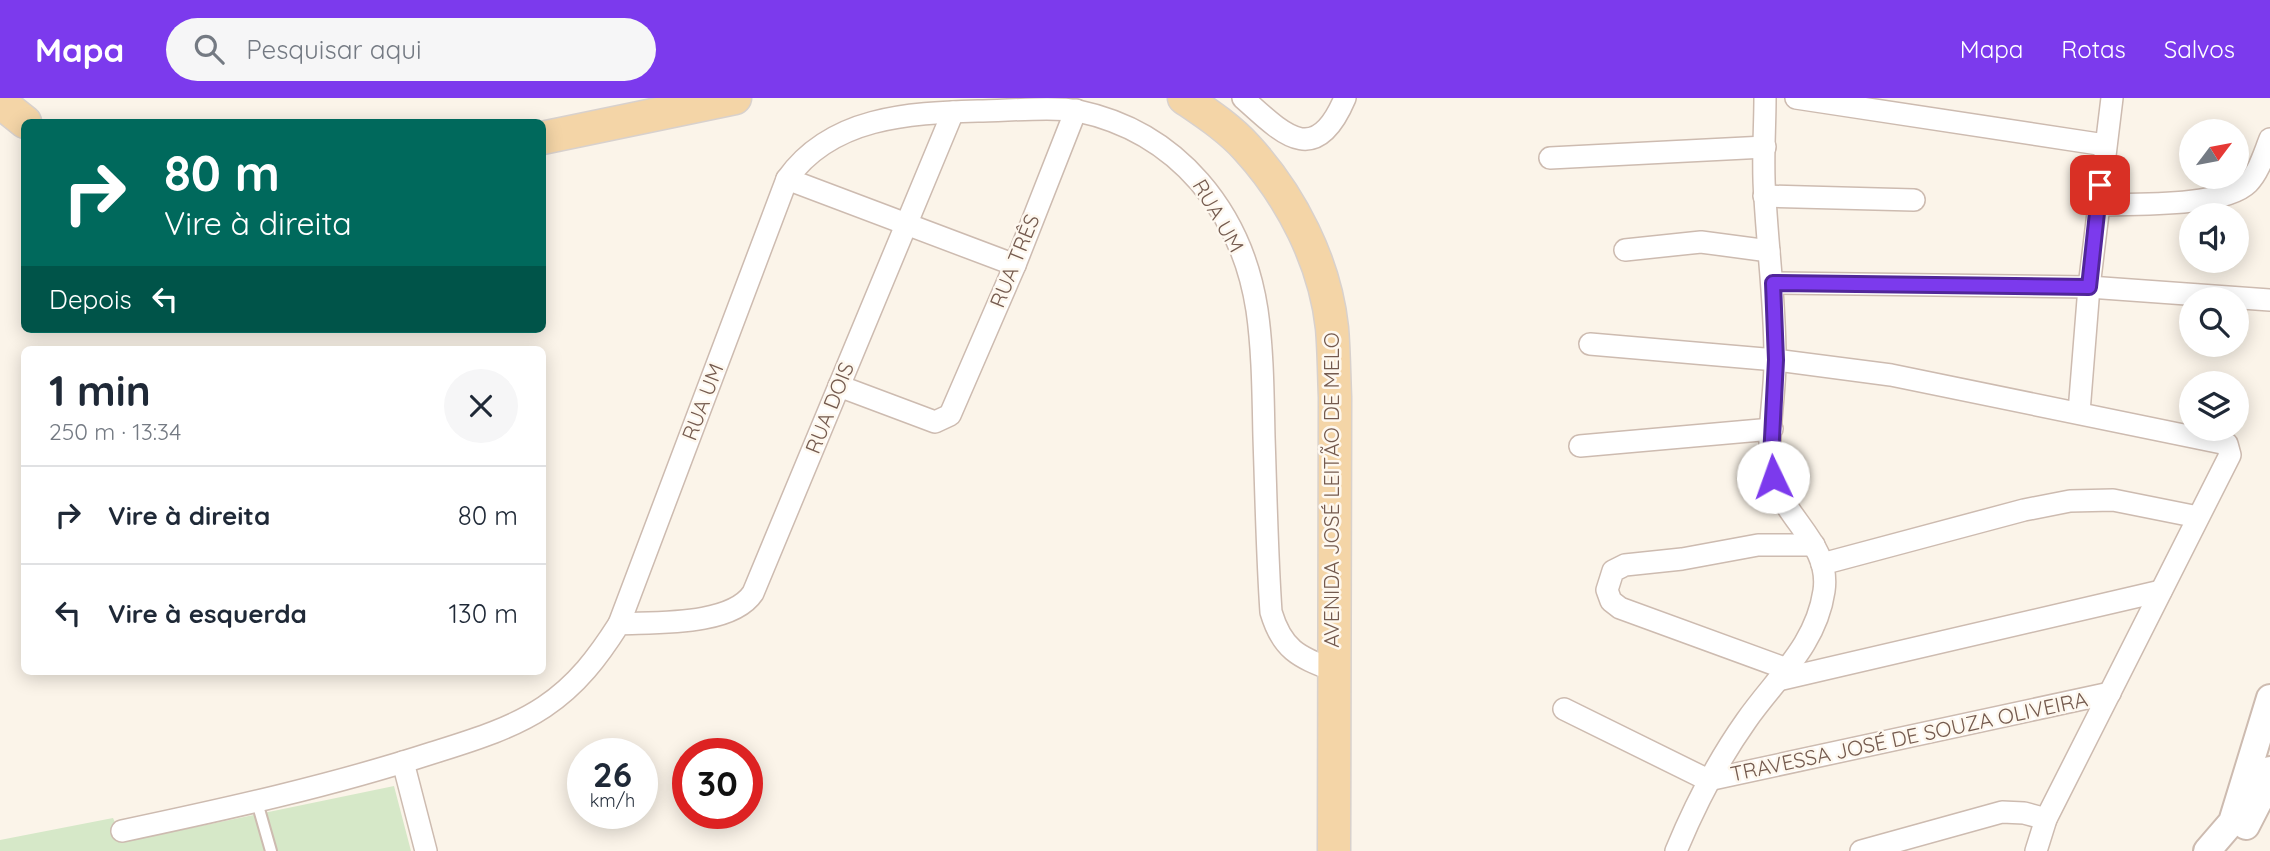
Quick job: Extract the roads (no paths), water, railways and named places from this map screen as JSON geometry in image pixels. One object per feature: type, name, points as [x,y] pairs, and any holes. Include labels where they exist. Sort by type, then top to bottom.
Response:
[{"type":"main road","points":[[592,128],[628,98]]},
{"type":"main road","points":[[546,137],[592,128],[681,102],[735,98]]},
{"type":"main road","name":"AVENIDA JOSÉ LEITÃO DE MELO","points":[[1184,98],[1220,123],[1245,146],[1283,193],[1317,264],[1325,290],[1332,327],[1335,397],[1334,851]]},
{"type":"main road","points":[[0,102],[21,119]]},
{"type":"street","points":[[1242,98],[1283,134],[1301,140],[1328,129],[1336,119],[1345,98]]},
{"type":"street","points":[[1676,851],[1708,780],[1746,720],[1806,643],[1824,590],[1818,554],[1778,490],[1771,458],[1776,360],[1773,283],[1764,196],[1765,98]]},
{"type":"street","points":[[1796,98],[2105,145]]},
{"type":"street","points":[[1590,344],[1776,360],[1891,375],[2079,412],[2089,287],[2112,98]]},
{"type":"street","name":"RUA UM","points":[[122,831],[257,802],[403,762],[485,736],[543,708],[584,673],[619,624],[787,179],[807,155],[860,125],[905,115],[953,112],[995,104],[1076,110],[1129,128],[1154,141],[1196,175],[1239,247],[1256,309],[1261,355],[1271,612],[1281,636],[1293,651],[1303,659],[1333,670]]},
{"type":"street","name":"RUA TRÊS","points":[[839,386],[935,422],[944,419],[952,411],[1015,265],[1076,110]]},
{"type":"street","name":"RUA DOIS","points":[[619,624],[721,615],[739,607],[753,593],[953,112]]},
{"type":"street","points":[[2098,205],[2188,202],[2231,193],[2250,181],[2270,139]]},
{"type":"street","points":[[1550,158],[1765,148]]},
{"type":"street","points":[[787,179],[1015,265]]},
{"type":"street","points":[[1764,196],[1914,200]]},
{"type":"street","points":[[1625,250],[1701,242],[1769,251]]},
{"type":"street","points":[[1773,283],[2089,287],[2270,300]]},
{"type":"street","name":"TRAVESSA JOSÉ DE SOUZA OLIVEIRA","points":[[2036,851],[2046,819],[2230,454],[2224,442],[2079,412]]},
{"type":"street","points":[[1580,446],[1772,429]]},
{"type":"street","points":[[2161,591],[1782,675],[1620,608],[1611,601],[1607,590],[1613,571],[1625,565],[1682,559],[1758,545],[1818,554],[2070,501],[2113,500],[2199,517]]},
{"type":"street","name":"TRAVESSA JOSÉ DE SOUZA OLIVEIRA","points":[[1708,780],[2110,693]]},
{"type":"street","points":[[2207,851],[2232,822],[2270,698]]},
{"type":"street","points":[[1564,709],[1708,780]]},
{"type":"street","points":[[403,762],[426,851]]},
{"type":"street","points":[[2230,851],[2256,807],[2270,770]]},
{"type":"street","points":[[1861,851],[2002,812],[2024,813],[2046,819]]},
{"type":"lane","points":[[257,802],[271,851]]}]
